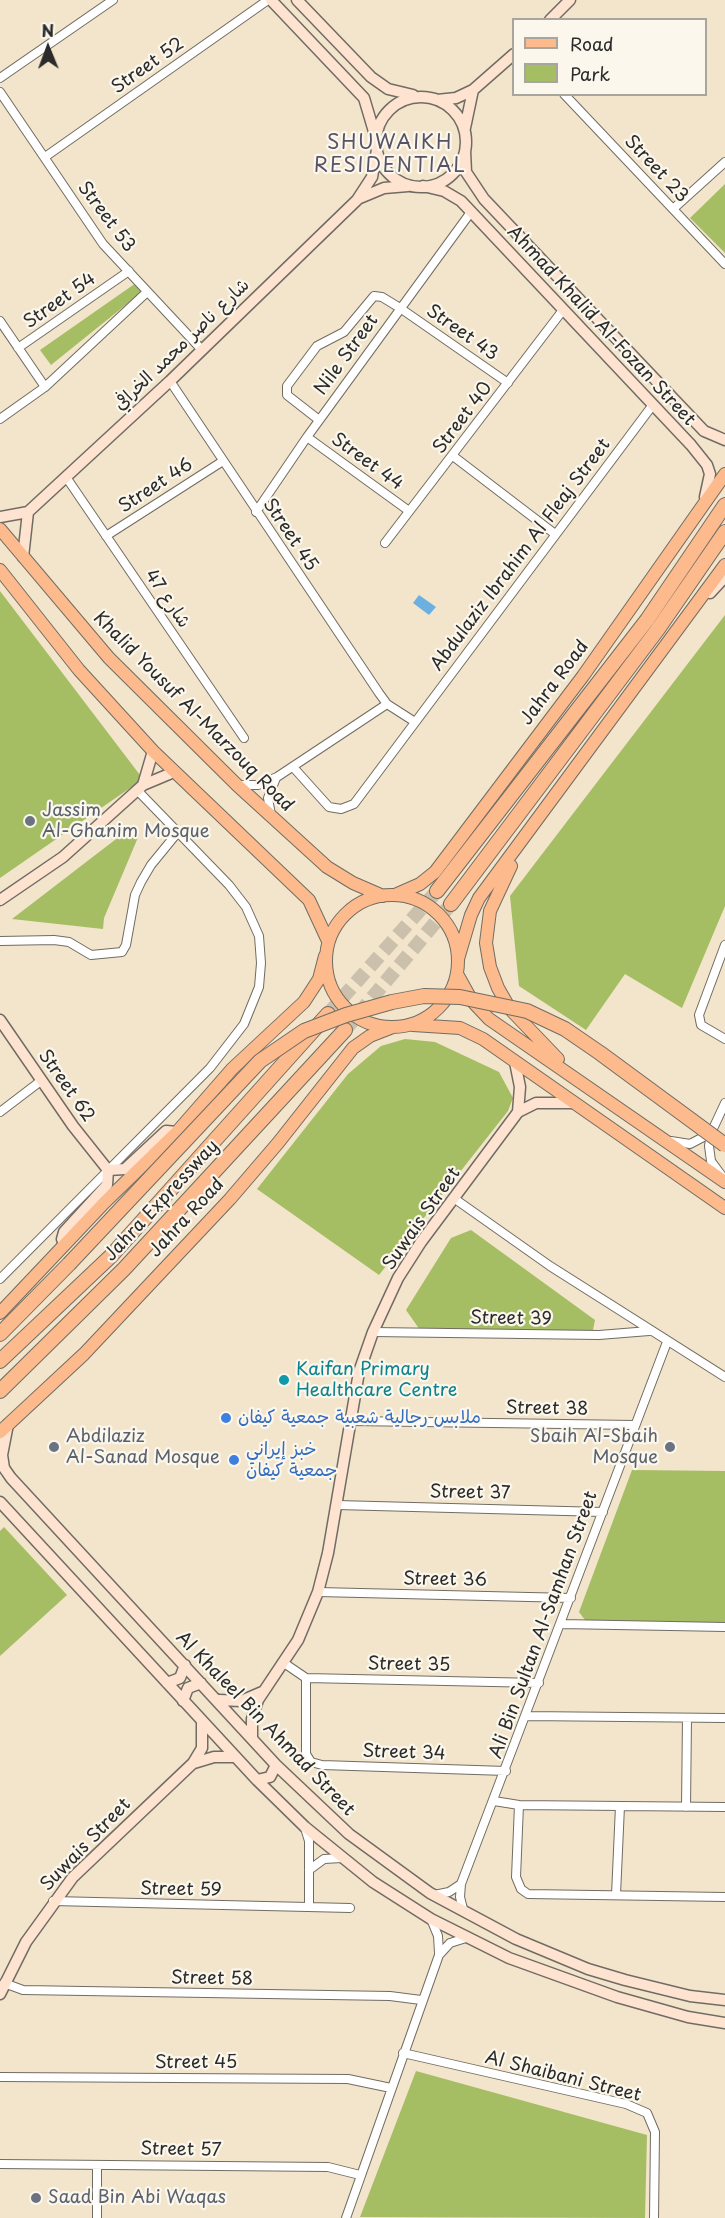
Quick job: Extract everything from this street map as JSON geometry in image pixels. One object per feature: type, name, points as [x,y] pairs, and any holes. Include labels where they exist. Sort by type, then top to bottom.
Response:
[{"type":"highway","name":"Jahra Road","points":[[437,891],[646,620],[725,505]]},
{"type":"highway","points":[[451,904],[658,629],[725,532]]},
{"type":"highway","points":[[0,1334],[260,1062],[304,1031],[346,1015],[392,1002],[424,996],[460,996],[489,1000],[527,1011],[564,1029],[600,1053],[725,1145]]},
{"type":"highway","name":"Jahra Expressway","points":[[0,1361],[111,1256],[328,1014]]},
{"type":"highway","name":"Jahra Expressway","points":[[0,1391],[124,1269],[345,1030]]},
{"type":"main road","name":"Jahra Road","points":[[389,896],[420,884],[435,872],[583,676],[725,474]]},
{"type":"main road","name":"Khalid Yousuf Al-Marzouq Road","points":[[0,529],[109,658],[273,820],[327,867],[353,883],[389,896]]},
{"type":"main road","points":[[408,1025],[435,1012],[445,1001],[457,974],[458,959],[471,915],[479,898],[696,608],[725,565]]},
{"type":"main road","points":[[0,570],[79,670],[153,751],[309,900],[328,941]]},
{"type":"main road","points":[[537,820],[494,897],[487,926],[488,958],[498,988],[514,1015],[587,1086]]},
{"type":"main road","points":[[0,1313],[177,1132],[232,1069],[304,1002],[319,979],[328,941],[343,916],[368,899],[389,896],[422,903],[439,915],[451,932],[458,959]]},
{"type":"main road","points":[[325,956],[326,974],[332,992],[343,1007],[366,1022],[393,1027],[446,1026],[466,1030],[483,1039],[725,1208]]},
{"type":"main road","points":[[457,974],[468,995],[485,1015],[725,1180]]},
{"type":"main road","name":"Jahra Road","points":[[4,1428],[84,1354],[230,1199],[278,1143],[353,1048],[370,1036],[393,1027]]},
{"type":"street","points":[[0,78],[113,0]]},
{"type":"street","points":[[270,0],[364,98],[372,119],[376,145],[389,174],[418,186],[446,178],[455,170],[465,151],[465,134],[473,90]]},
{"type":"street","name":"Street 52","points":[[45,157],[270,0]]},
{"type":"street","points":[[297,0],[379,83],[402,94],[437,99],[456,98],[473,90],[512,55]]},
{"type":"street","points":[[552,18],[570,0]]},
{"type":"street","points":[[306,38],[314,40],[320,36],[320,25]]},
{"type":"street","name":"Street 53","points":[[0,92],[103,244],[202,350]]},
{"type":"street","name":"Street 23","points":[[566,96],[725,264]]},
{"type":"street","points":[[376,145],[381,122],[390,110],[398,103],[425,97]]},
{"type":"street","points":[[437,99],[453,110],[465,134]]},
{"type":"street","name":"شارع ناصر محمد الخرافي","points":[[28,512],[170,381],[357,200],[372,177],[376,145]]},
{"type":"street","name":"Ahmad Khalid Al-Fozan Street","points":[[465,151],[466,172],[475,189],[704,431],[725,440]]},
{"type":"street","points":[[673,209],[725,162]]},
{"type":"street","name":"شارع ناصر محمد الخرافي","points":[[357,200],[384,188],[418,186]]},
{"type":"street","name":"Ahmad Khalid Al-Fozan Street","points":[[418,186],[453,195],[471,212],[691,445],[707,465],[710,474],[708,493],[696,516]]},
{"type":"street","name":"Nile Street","points":[[256,512],[319,420],[471,212]]},
{"type":"street","points":[[528,272],[528,262],[532,258],[542,260]]},
{"type":"street","name":"Street 54","points":[[45,387],[18,348],[129,271]]},
{"type":"street","points":[[0,419],[45,387],[147,292]]},
{"type":"street","name":"Nile Street","points":[[319,420],[286,393],[287,386],[310,353],[317,346],[344,332],[374,296],[382,297],[400,308]]},
{"type":"street","name":"Street 43","points":[[400,308],[508,384]]},
{"type":"street","name":"Street 40","points":[[385,543],[563,310]]},
{"type":"street","points":[[0,321],[18,348]]},
{"type":"street","name":"Street 45","points":[[170,381],[387,704]]},
{"type":"street","name":"Abdulaziz Ibrahim Al Fleaj Street","points":[[293,767],[329,807],[346,808],[359,798],[652,406]]},
{"type":"street","points":[[691,445],[700,447],[704,444],[706,440],[704,431]]},
{"type":"street","name":"Street 44","points":[[307,437],[409,512]]},
{"type":"street","points":[[453,456],[555,534]]},
{"type":"street","name":"Street 46","points":[[106,536],[223,461]]},
{"type":"street","name":"شارع 47","points":[[66,477],[243,738]]},
{"type":"street","points":[[0,517],[28,512],[22,557]]},
{"type":"street","points":[[696,608],[725,577]]},
{"type":"street","points":[[237,785],[258,785],[277,777],[387,704],[415,722]]},
{"type":"street","points":[[140,787],[153,751]]},
{"type":"street","points":[[0,900],[63,857],[140,787],[174,772]]},
{"type":"street","points":[[273,820],[268,798],[277,777]]},
{"type":"street","points":[[0,1279],[210,1068],[244,1024],[259,987],[261,963],[259,936],[246,907],[229,885],[178,832],[140,787]]},
{"type":"street","points":[[0,941],[54,940],[69,942],[91,955],[122,952],[126,945],[135,895],[141,882],[151,865],[178,832]]},
{"type":"street","points":[[725,945],[699,1015],[701,1026],[725,1039]]},
{"type":"street","name":"Street 62","points":[[0,1020],[108,1170]]},
{"type":"street","points":[[515,1062],[520,1087],[518,1112]]},
{"type":"street","points":[[0,1112],[42,1080]]},
{"type":"street","points":[[518,1112],[536,1103],[572,1103]]},
{"type":"street","points":[[725,1104],[711,1133],[710,1156],[725,1180]]},
{"type":"street","name":"Suwais Street","points":[[252,1738],[252,1719],[262,1692],[298,1640],[318,1592],[337,1505],[359,1372],[373,1332],[398,1278],[421,1242],[518,1112]]},
{"type":"street","points":[[108,1170],[125,1168],[166,1131],[177,1132]]},
{"type":"street","points":[[660,1137],[679,1144],[690,1144],[711,1133]]},
{"type":"street","points":[[64,1245],[62,1239],[64,1232],[107,1185],[108,1170]]},
{"type":"street","points":[[455,1199],[649,1331],[725,1377]]},
{"type":"street","name":"Street 39","points":[[373,1332],[599,1335],[649,1331]]},
{"type":"street","name":"Ali Bin Sultan Al-Samhan Street","points":[[461,1884],[506,1771],[667,1342]]},
{"type":"street","name":"Street 38","points":[[350,1421],[635,1425]]},
{"type":"street","name":"Al Khaleel Bin Ahmad Street","points":[[4,1428],[2,1455],[6,1479],[219,1701],[276,1765],[349,1834],[432,1894],[464,1909],[516,1939],[588,1969],[677,1993],[725,2000]]},
{"type":"street","points":[[0,1502],[201,1722],[304,1827],[342,1858],[430,1919],[509,1958],[578,1984],[672,2013],[725,2023]]},
{"type":"street","name":"Street 37","points":[[337,1505],[603,1512]]},
{"type":"street","name":"Street 36","points":[[318,1592],[571,1598]]},
{"type":"street","points":[[561,1624],[725,1627]]},
{"type":"street","points":[[284,1663],[306,1678]]},
{"type":"street","points":[[167,1683],[180,1678],[185,1665]]},
{"type":"street","name":"Street 35","points":[[306,1678],[539,1683]]},
{"type":"street","name":"Street 34","points":[[306,1678],[306,1754],[311,1762],[322,1766],[506,1771]]},
{"type":"street","points":[[183,1701],[188,1688],[201,1683]]},
{"type":"street","points":[[219,1701],[241,1701],[262,1692]]},
{"type":"street","points":[[526,1716],[725,1718]]},
{"type":"street","points":[[686,1807],[687,1718]]},
{"type":"street","points":[[194,1763],[202,1748],[201,1722]]},
{"type":"street","points":[[194,1763],[214,1757],[235,1757]]},
{"type":"street","name":"Suwais Street","points":[[2,1988],[26,1942],[53,1901],[73,1877],[194,1763]]},
{"type":"street","points":[[257,1780],[270,1777],[276,1765]]},
{"type":"street","points":[[494,1801],[519,1805],[725,1807]]},
{"type":"street","points":[[519,1805],[516,1876],[521,1889],[536,1896],[725,1897]]},
{"type":"street","points":[[616,1895],[620,1806]]},
{"type":"street","points":[[304,1827],[309,1841],[309,1906]]},
{"type":"street","points":[[309,1870],[324,1859],[342,1858]]},
{"type":"street","points":[[416,1910],[418,1898],[449,1892],[461,1884]]},
{"type":"street","points":[[461,1884],[460,1897],[464,1909]]},
{"type":"street","name":"Street 59","points":[[53,1901],[350,1908]]},
{"type":"street","points":[[430,1919],[438,1936],[439,1955]]},
{"type":"street","points":[[346,2218],[421,2000],[439,1955],[450,1943],[469,1940],[484,1932],[485,1923]]},
{"type":"street","name":"Street 58","points":[[2,1988],[390,1996],[421,2000]]},
{"type":"street","points":[[672,2013],[668,2001],[677,1993]]},
{"type":"street","name":"Al Shaibani Street","points":[[403,2053],[626,2104],[647,2114],[655,2132],[654,2218]]},
{"type":"street","name":"Street 45","points":[[0,2077],[348,2079],[391,2088]]},
{"type":"street","name":"Street 57","points":[[0,2163],[328,2167],[360,2175]]},
{"type":"street","points":[[97,2164],[97,2218]]},
{"type":"green space","points":[[725,184],[725,253],[690,218]]},
{"type":"green space","points":[[136,283],[143,291],[51,365],[40,350]]},
{"type":"green space","points":[[0,591],[143,779],[0,878]]},
{"type":"green space","points":[[725,615],[725,906],[682,1008],[625,974],[586,1030],[519,986],[510,896]]},
{"type":"green space","points":[[133,826],[139,835],[104,918],[103,929],[12,919]]},
{"type":"green space","points":[[405,1039],[435,1042],[499,1072],[513,1098],[508,1111],[379,1275],[257,1189],[348,1074],[381,1046]]},
{"type":"green space","points":[[471,1230],[595,1320],[593,1330],[420,1330],[406,1310],[451,1238]]},
{"type":"green space","points":[[632,1470],[725,1471],[725,1623],[585,1620],[579,1612]]},
{"type":"green space","points":[[4,1527],[67,1595],[0,1656],[0,1531]]},
{"type":"green space","points":[[416,2071],[647,2135],[645,2218],[360,2217]]},
{"type":"water","points":[[419,595],[436,607],[429,615],[413,603]]},
{"type":"tunnel","points":[[328,1014],[437,891]]},
{"type":"tunnel","points":[[345,1030],[451,904]]},
{"type":"place","name":"Jassim Al-Ghanim Mosque","points":[[30,821]]},
{"type":"place","name":"Kaifan Primary Healthcare Centre","points":[[284,1380]]},
{"type":"place","name":"ملابس رجالية شعبية جمعية كيفان","points":[[226,1418]]},
{"type":"place","name":"Abdilaziz Al-Sanad Mosque","points":[[54,1447]]},
{"type":"place","name":"Sbaih Al-Sbaih Mosque","points":[[670,1447]]},
{"type":"place","name":"خبز إيراني جمعية كيفان","points":[[234,1460]]},
{"type":"place","name":"Saad Bin Abi Waqas","points":[[36,2198]]},
{"type":"district","name":"SHUWAIKH RESIDENTIAL","points":[[390,154]]}]
